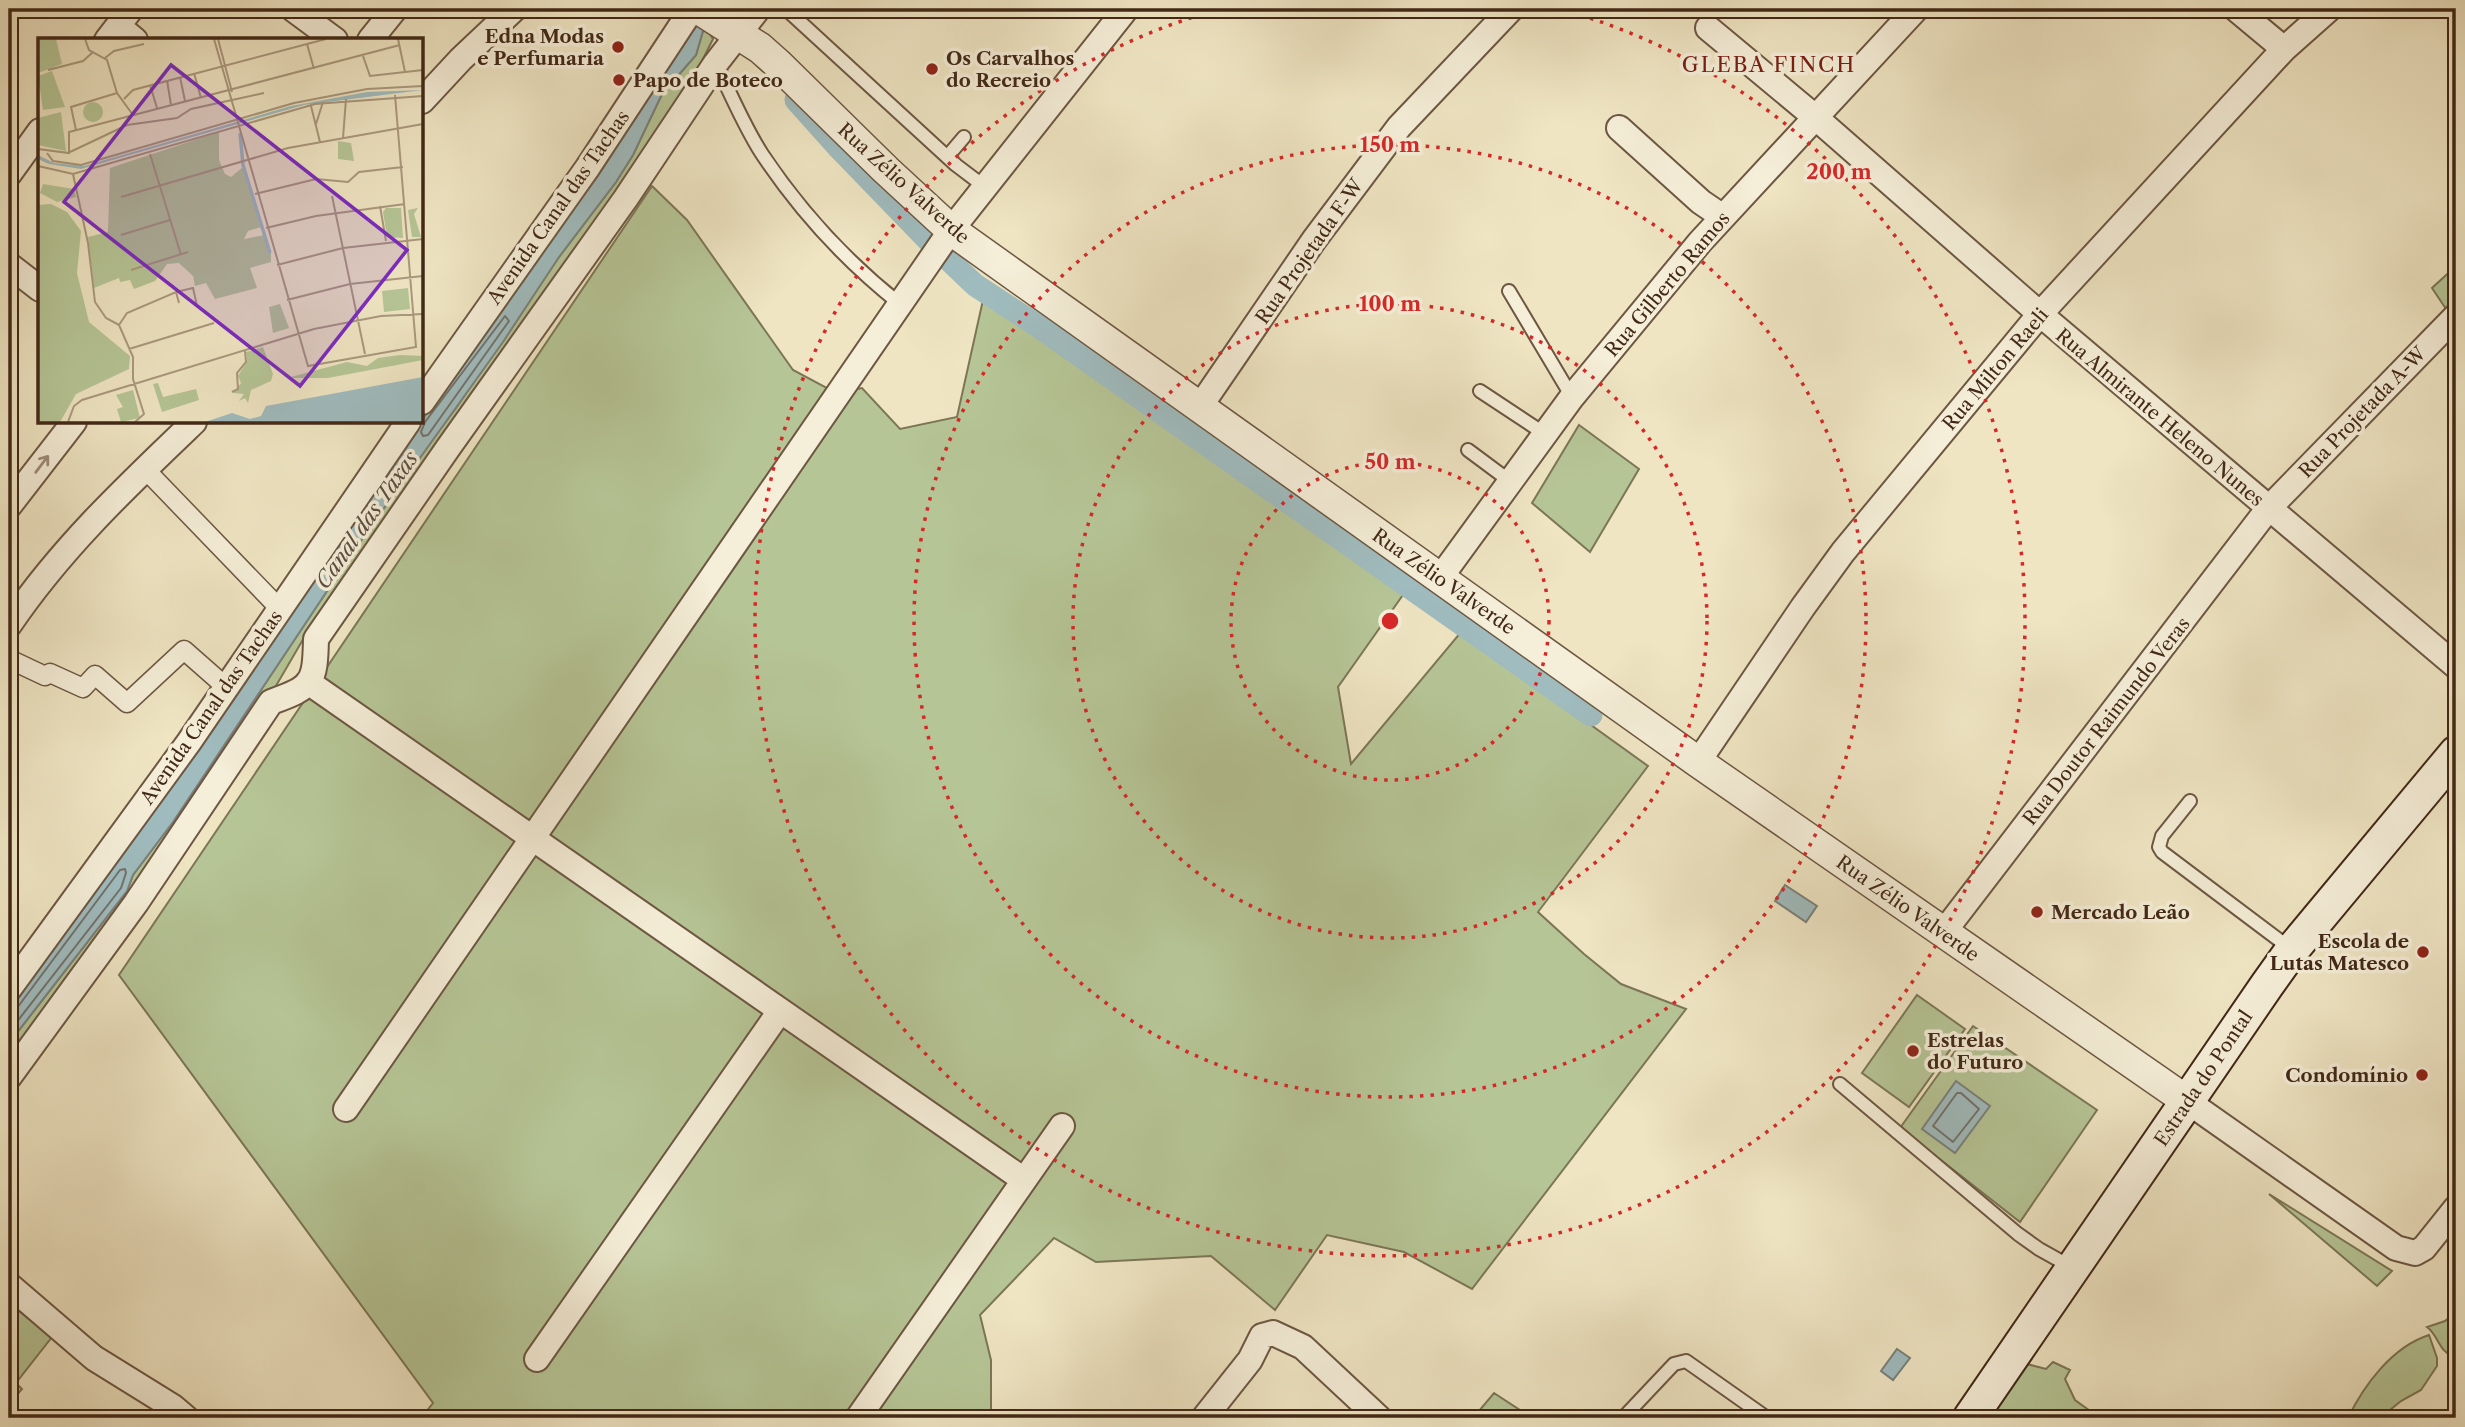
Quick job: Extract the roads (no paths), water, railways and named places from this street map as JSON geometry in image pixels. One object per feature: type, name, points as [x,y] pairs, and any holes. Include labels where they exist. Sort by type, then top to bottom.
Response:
[{"type":"main road","name":"Estrada do Pontal","points":[[1970,1418],[2292,950],[2456,753]]},
{"type":"street","points":[[293,9],[332,38]]},
{"type":"street","points":[[372,38],[395,9]]},
{"type":"street","points":[[424,99],[514,9]]},
{"type":"street","name":"Avenida Canal das Tachas","points":[[424,399],[588,167],[692,9]]},
{"type":"street","name":"Rua Zélio Valverde","points":[[699,9],[778,64],[951,230],[1698,762],[2187,1101]]},
{"type":"street","points":[[9,1077],[136,903],[271,702],[301,691],[308,682],[315,672],[316,639],[626,198],[716,63],[734,31],[758,9]]},
{"type":"street","points":[[346,1109],[951,230],[1126,9]]},
{"type":"street","name":"Rua Projetada F-W","points":[[1199,408],[1314,240],[1399,127],[1511,9]]},
{"type":"street","name":"Rua Gilberto Ramos","points":[[1440,578],[1572,397],[1723,217],[1916,9]]},
{"type":"street","points":[[2236,9],[2284,49]]},
{"type":"street","name":"Rua Milton Raeli","points":[[1698,762],[1802,607],[1843,552],[2039,314],[2284,49],[2329,9]]},
{"type":"street","name":"Rua Almirante Heleno Nunes","points":[[1708,28],[1815,117],[2039,314],[2456,666]]},
{"type":"street","points":[[1619,128],[1701,202],[1723,217]]},
{"type":"street","points":[[9,174],[38,134]]},
{"type":"street","points":[[9,265],[38,287]]},
{"type":"street","name":"Rua Projetada A-W","points":[[2269,509],[2456,316]]},
{"type":"street","points":[[9,506],[72,424]]},
{"type":"street","points":[[9,625],[49,571],[144,468],[192,424]]},
{"type":"street","name":"Avenida Canal das Tachas","points":[[11,981],[189,742],[407,424]]},
{"type":"street","points":[[144,468],[280,609]]},
{"type":"street","name":"Rua Doutor Raimundo Veras","points":[[1943,933],[2269,509]]},
{"type":"street","points":[[9,660],[45,676],[50,673],[83,688],[96,675],[127,703],[184,650],[226,687]]},
{"type":"street","points":[[308,682],[1024,1180]]},
{"type":"street","points":[[537,1359],[780,1011]]},
{"type":"street","points":[[2187,1101],[2396,1248],[2415,1253],[2424,1248],[2456,1208]]},
{"type":"street","points":[[858,1418],[1062,1126]]},
{"type":"street","points":[[9,1285],[94,1358],[173,1407],[186,1418]]},
{"type":"street","points":[[1204,1418],[1250,1360],[1262,1336],[1273,1333],[1303,1347],[1379,1418]]},
{"type":"lane","points":[[786,9],[947,157],[985,187]]},
{"type":"lane","points":[[716,63],[761,153],[792,196],[845,256],[900,304]]},
{"type":"lane","points":[[947,157],[964,137]]},
{"type":"lane","points":[[1509,291],[1572,397]]},
{"type":"lane","points":[[1480,391],[1545,434]]},
{"type":"lane","points":[[1468,450],[1511,482]]},
{"type":"lane","points":[[2190,801],[2162,836],[2159,848],[2292,950]]},
{"type":"lane","points":[[1840,1084],[2018,1234],[2073,1268]]},
{"type":"lane","points":[[1623,1418],[1674,1364],[1686,1362],[1768,1418]]},
{"type":"water","name":"Canal das Taxas","points":[[720,9],[703,31],[696,55],[662,94],[633,155],[616,182],[559,257],[503,342],[357,546],[173,822],[133,875],[127,891],[9,1043],[9,1008],[160,803],[418,424],[424,424],[429,407],[597,177],[680,45],[682,35]]},
{"type":"water","points":[[1785,885],[1817,906],[1806,922],[1775,901]]},
{"type":"water","points":[[1956,1081],[1990,1106],[1955,1153],[1922,1129]]},
{"type":"water","points":[[1897,1349],[1910,1358],[1893,1380],[1881,1371]]},
{"type":"waterway","points":[[796,100],[839,148],[975,285],[1038,326],[1591,715]]},
{"type":"place","name":"Edna Modas e Perfumaria","points":[[618,47]]},
{"type":"place","name":"Os Carvalhos do Recreio","points":[[932,69]]},
{"type":"place","name":"Papo de Boteco","points":[[619,80]]},
{"type":"place","name":"Mercado Leão","points":[[2037,912]]},
{"type":"place","name":"Escola de Lutas Matesco","points":[[2423,952]]},
{"type":"place","name":"Estrelas do Futuro","points":[[1913,1051]]},
{"type":"place","name":"Condomínio","points":[[2422,1075]]},
{"type":"district","name":"GLEBA FINCH","points":[[1769,65]]}]
